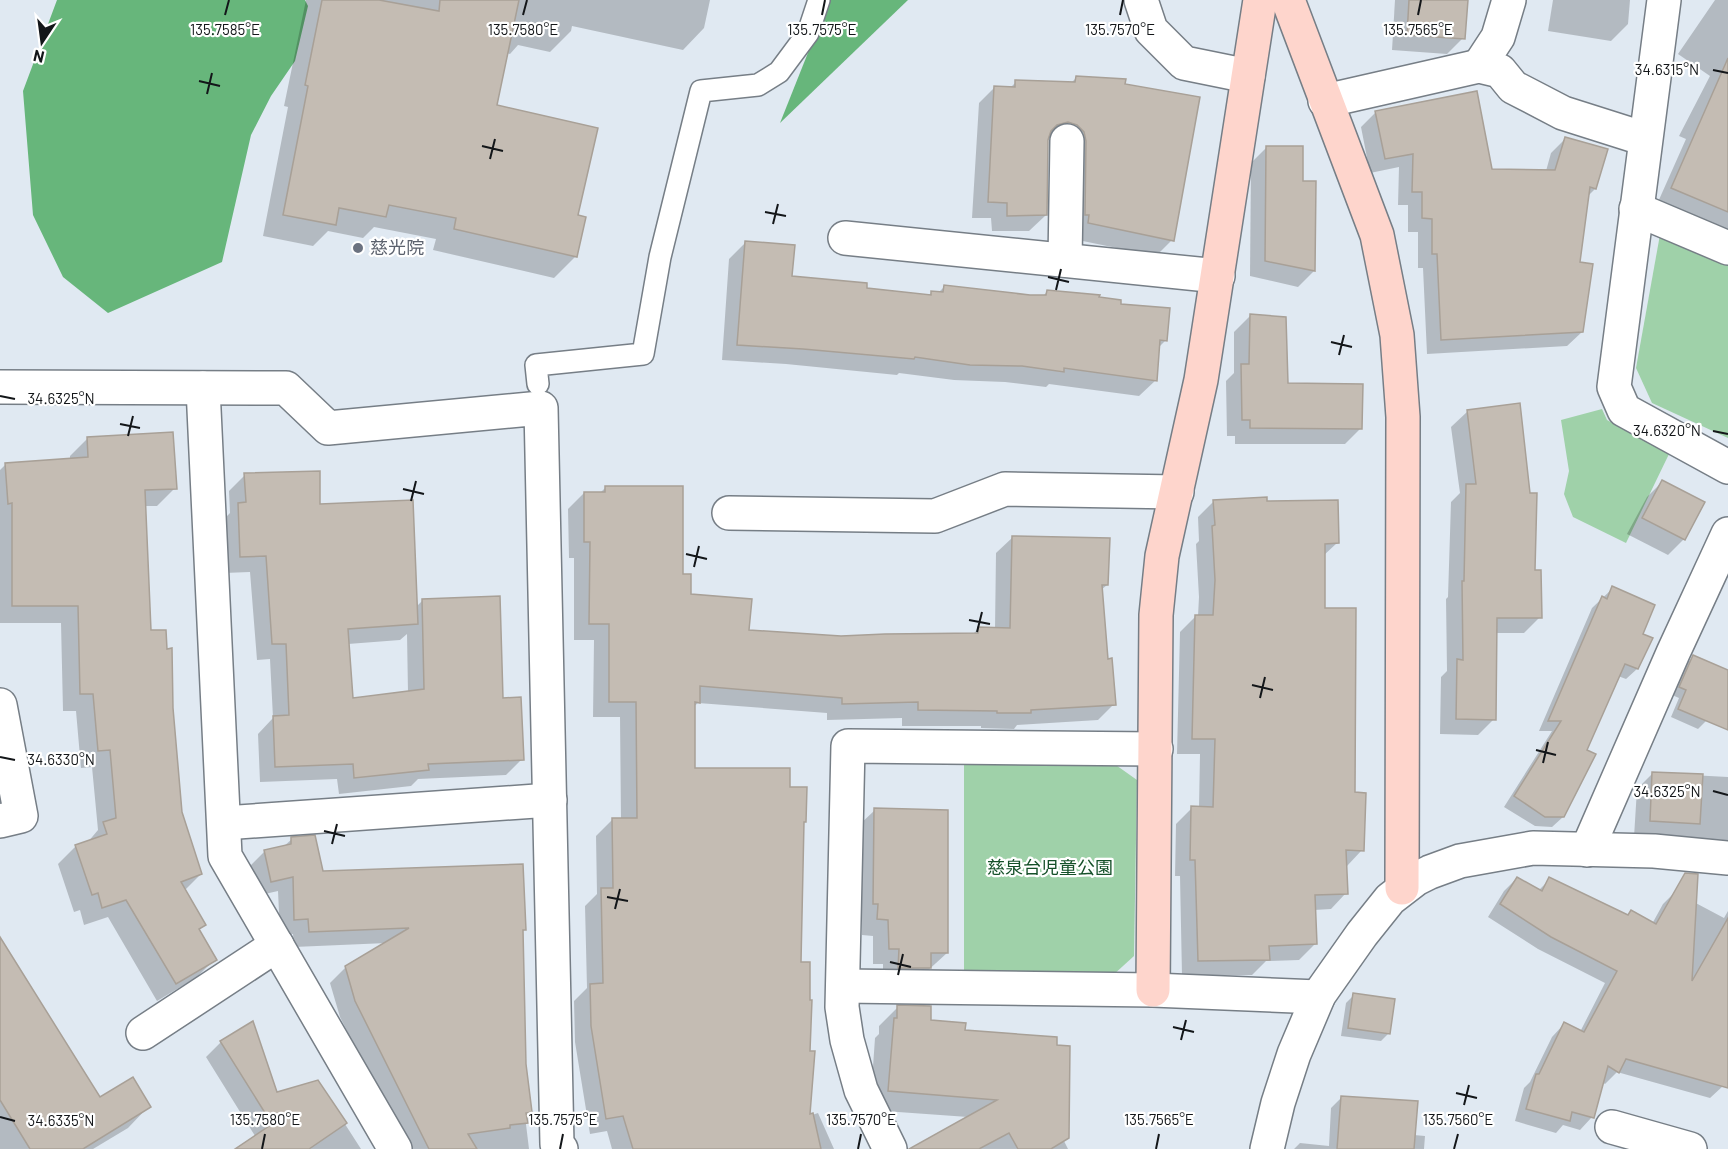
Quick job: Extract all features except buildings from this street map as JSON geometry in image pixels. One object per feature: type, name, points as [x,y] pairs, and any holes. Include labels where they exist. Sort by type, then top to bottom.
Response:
[{"type":"street","points":[[1141,0],[1151,30],[1184,63],[1248,76]]},
{"type":"street","points":[[1154,990],[1158,585],[1201,380],[1260,0]]},
{"type":"street","points":[[1288,0],[1377,235],[1397,335],[1402,417],[1402,888]]},
{"type":"street","points":[[1479,66],[1498,38],[1509,0]]},
{"type":"street","points":[[1664,0],[1614,387],[1624,410],[1728,467]]},
{"type":"street","points":[[1325,101],[1479,66],[1500,71],[1513,87],[1563,113],[1645,139]]},
{"type":"street","points":[[1065,260],[1067,141]]},
{"type":"street","points":[[1636,209],[1728,248]]},
{"type":"street","points":[[845,238],[1218,276]]},
{"type":"street","points":[[0,387],[286,388],[328,428],[540,396],[557,1144],[561,1149]]},
{"type":"street","points":[[203,388],[225,856],[395,1149]]},
{"type":"street","points":[[729,513],[935,516],[1005,489],[1176,492]]},
{"type":"street","points":[[1587,850],[1691,612],[1728,534]]},
{"type":"street","points":[[0,705],[21,816],[0,821]]},
{"type":"street","points":[[890,1149],[861,1090],[847,1040],[842,1007],[848,746],[1156,749]]},
{"type":"street","points":[[224,824],[550,800]]},
{"type":"street","points":[[1267,1149],[1278,1103],[1294,1054],[1318,997],[1362,934],[1390,899],[1402,888],[1430,872],[1460,861],[1494,853],[1533,848],[1654,851],[1728,858]]},
{"type":"street","points":[[143,1033],[278,945]]},
{"type":"street","points":[[843,986],[1154,990],[1318,997]]},
{"type":"street","points":[[1612,1127],[1690,1149]]},
{"type":"lane","points":[[540,396],[536,364],[643,354],[660,257],[701,91],[758,85],[778,72],[808,33],[819,0]]},
{"type":"green space","points":[[57,0],[305,0],[308,6],[295,61],[271,96],[251,135],[222,262],[108,313],[63,277],[33,215],[23,91]]},
{"type":"green space","points":[[829,0],[908,0],[780,123]]},
{"type":"green space","points":[[1661,229],[1728,257],[1728,438],[1652,403],[1636,368]]},
{"type":"green space","points":[[1602,409],[1607,420],[1669,454],[1626,543],[1573,517],[1564,494],[1569,471],[1561,420]]},
{"type":"green space","name":"慈泉台児童公園","points":[[964,761],[1113,763],[1137,780],[1134,956],[1112,976],[964,972]]},
{"type":"place","name":"慈光院","points":[[358,248]]}]
